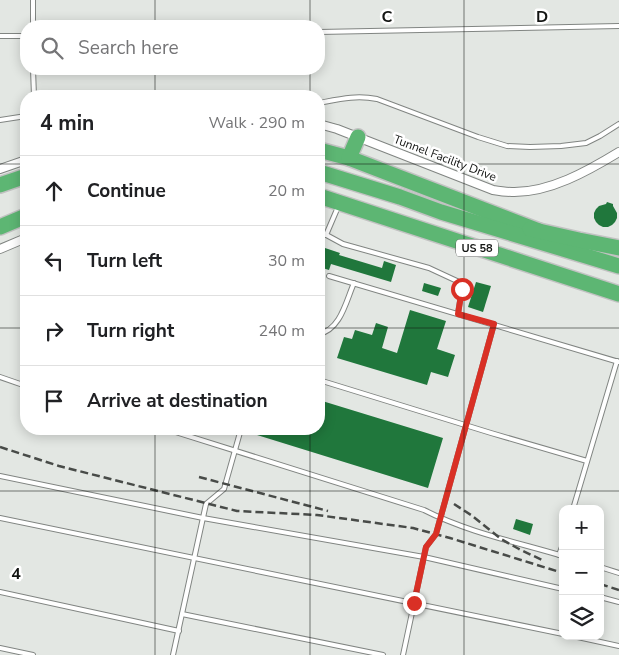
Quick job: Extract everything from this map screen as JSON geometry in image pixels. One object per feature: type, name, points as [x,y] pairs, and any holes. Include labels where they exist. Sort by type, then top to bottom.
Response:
[{"type":"highway","points":[[349,158],[358,137]]},
{"type":"highway","points":[[325,151],[349,158],[539,230]]},
{"type":"highway","name":"US 58","points":[[325,174],[400,197],[506,224],[619,248]]},
{"type":"highway","points":[[0,185],[20,178]]},
{"type":"highway","points":[[400,197],[441,212],[619,266]]},
{"type":"highway","name":"US 58","points":[[325,198],[617,294]]},
{"type":"highway","points":[[325,203],[339,203]]},
{"type":"highway","points":[[0,227],[20,219]]},
{"type":"street","name":"Tunnel Facility Drive","points":[[325,126],[493,190],[511,192],[534,190],[568,179],[596,166],[619,152]]},
{"type":"street","points":[[0,169],[20,162]]},
{"type":"street","points":[[0,249],[20,241]]},
{"type":"lane","points":[[33,0],[33,20]]},
{"type":"lane","points":[[325,32],[619,26]]},
{"type":"lane","points":[[0,36],[20,36]]},
{"type":"lane","points":[[33,75],[34,90]]},
{"type":"lane","points":[[325,102],[363,96],[377,99],[507,146],[561,146],[586,143],[619,124]]},
{"type":"lane","points":[[0,120],[20,117]]},
{"type":"lane","points":[[339,203],[326,235],[343,244],[429,268],[457,281],[462,289],[458,314]]},
{"type":"lane","points":[[329,276],[618,362],[574,505]]},
{"type":"lane","points":[[325,331],[335,324],[340,317],[354,283]]},
{"type":"lane","points":[[403,655],[426,547],[436,534],[494,324]]},
{"type":"lane","points":[[0,378],[20,384]]},
{"type":"lane","points":[[325,382],[587,461]]},
{"type":"lane","points":[[186,435],[424,510],[440,519],[501,539],[559,555]]},
{"type":"lane","points":[[173,655],[206,504],[224,489],[239,435]]},
{"type":"lane","points":[[0,476],[203,518],[424,557],[559,588]]},
{"type":"lane","points":[[0,518],[559,633]]},
{"type":"lane","points":[[604,569],[619,573]]},
{"type":"lane","points":[[0,592],[179,631]]},
{"type":"lane","points":[[604,598],[619,602]]},
{"type":"lane","points":[[182,614],[383,655]]},
{"type":"lane","points":[[591,640],[619,646]]},
{"type":"lane","points":[[0,648],[34,655]]},
{"type":"building","points":[[607,202],[613,204],[617,218],[612,225],[603,227],[596,222],[594,213],[599,206]]},
{"type":"building","points":[[325,248],[340,253],[339,255],[382,268],[384,261],[396,265],[391,282],[331,264],[329,270],[325,269]]},
{"type":"building","points":[[476,282],[491,286],[483,312],[468,307]]},
{"type":"building","points":[[424,283],[441,288],[438,296],[422,291]]},
{"type":"building","points":[[410,310],[446,321],[437,349],[455,355],[448,377],[431,372],[427,385],[337,358],[344,337],[352,339],[355,330],[372,335],[376,323],[388,327],[382,348],[397,353]]},
{"type":"building","points":[[325,402],[443,438],[428,488],[257,435],[325,435]]},
{"type":"building","points":[[516,519],[533,524],[530,535],[513,529]]},
{"type":"railway","points":[[0,447],[59,466],[237,511],[317,515],[413,528],[559,572]]},
{"type":"railway","points":[[199,477],[328,511]]},
{"type":"railway","points":[[454,504],[501,539],[544,561]]},
{"type":"railway","points":[[604,585],[619,590]]},
{"type":"route","points":[[414,603],[426,547],[436,534],[494,324],[458,314],[462,289]]}]
